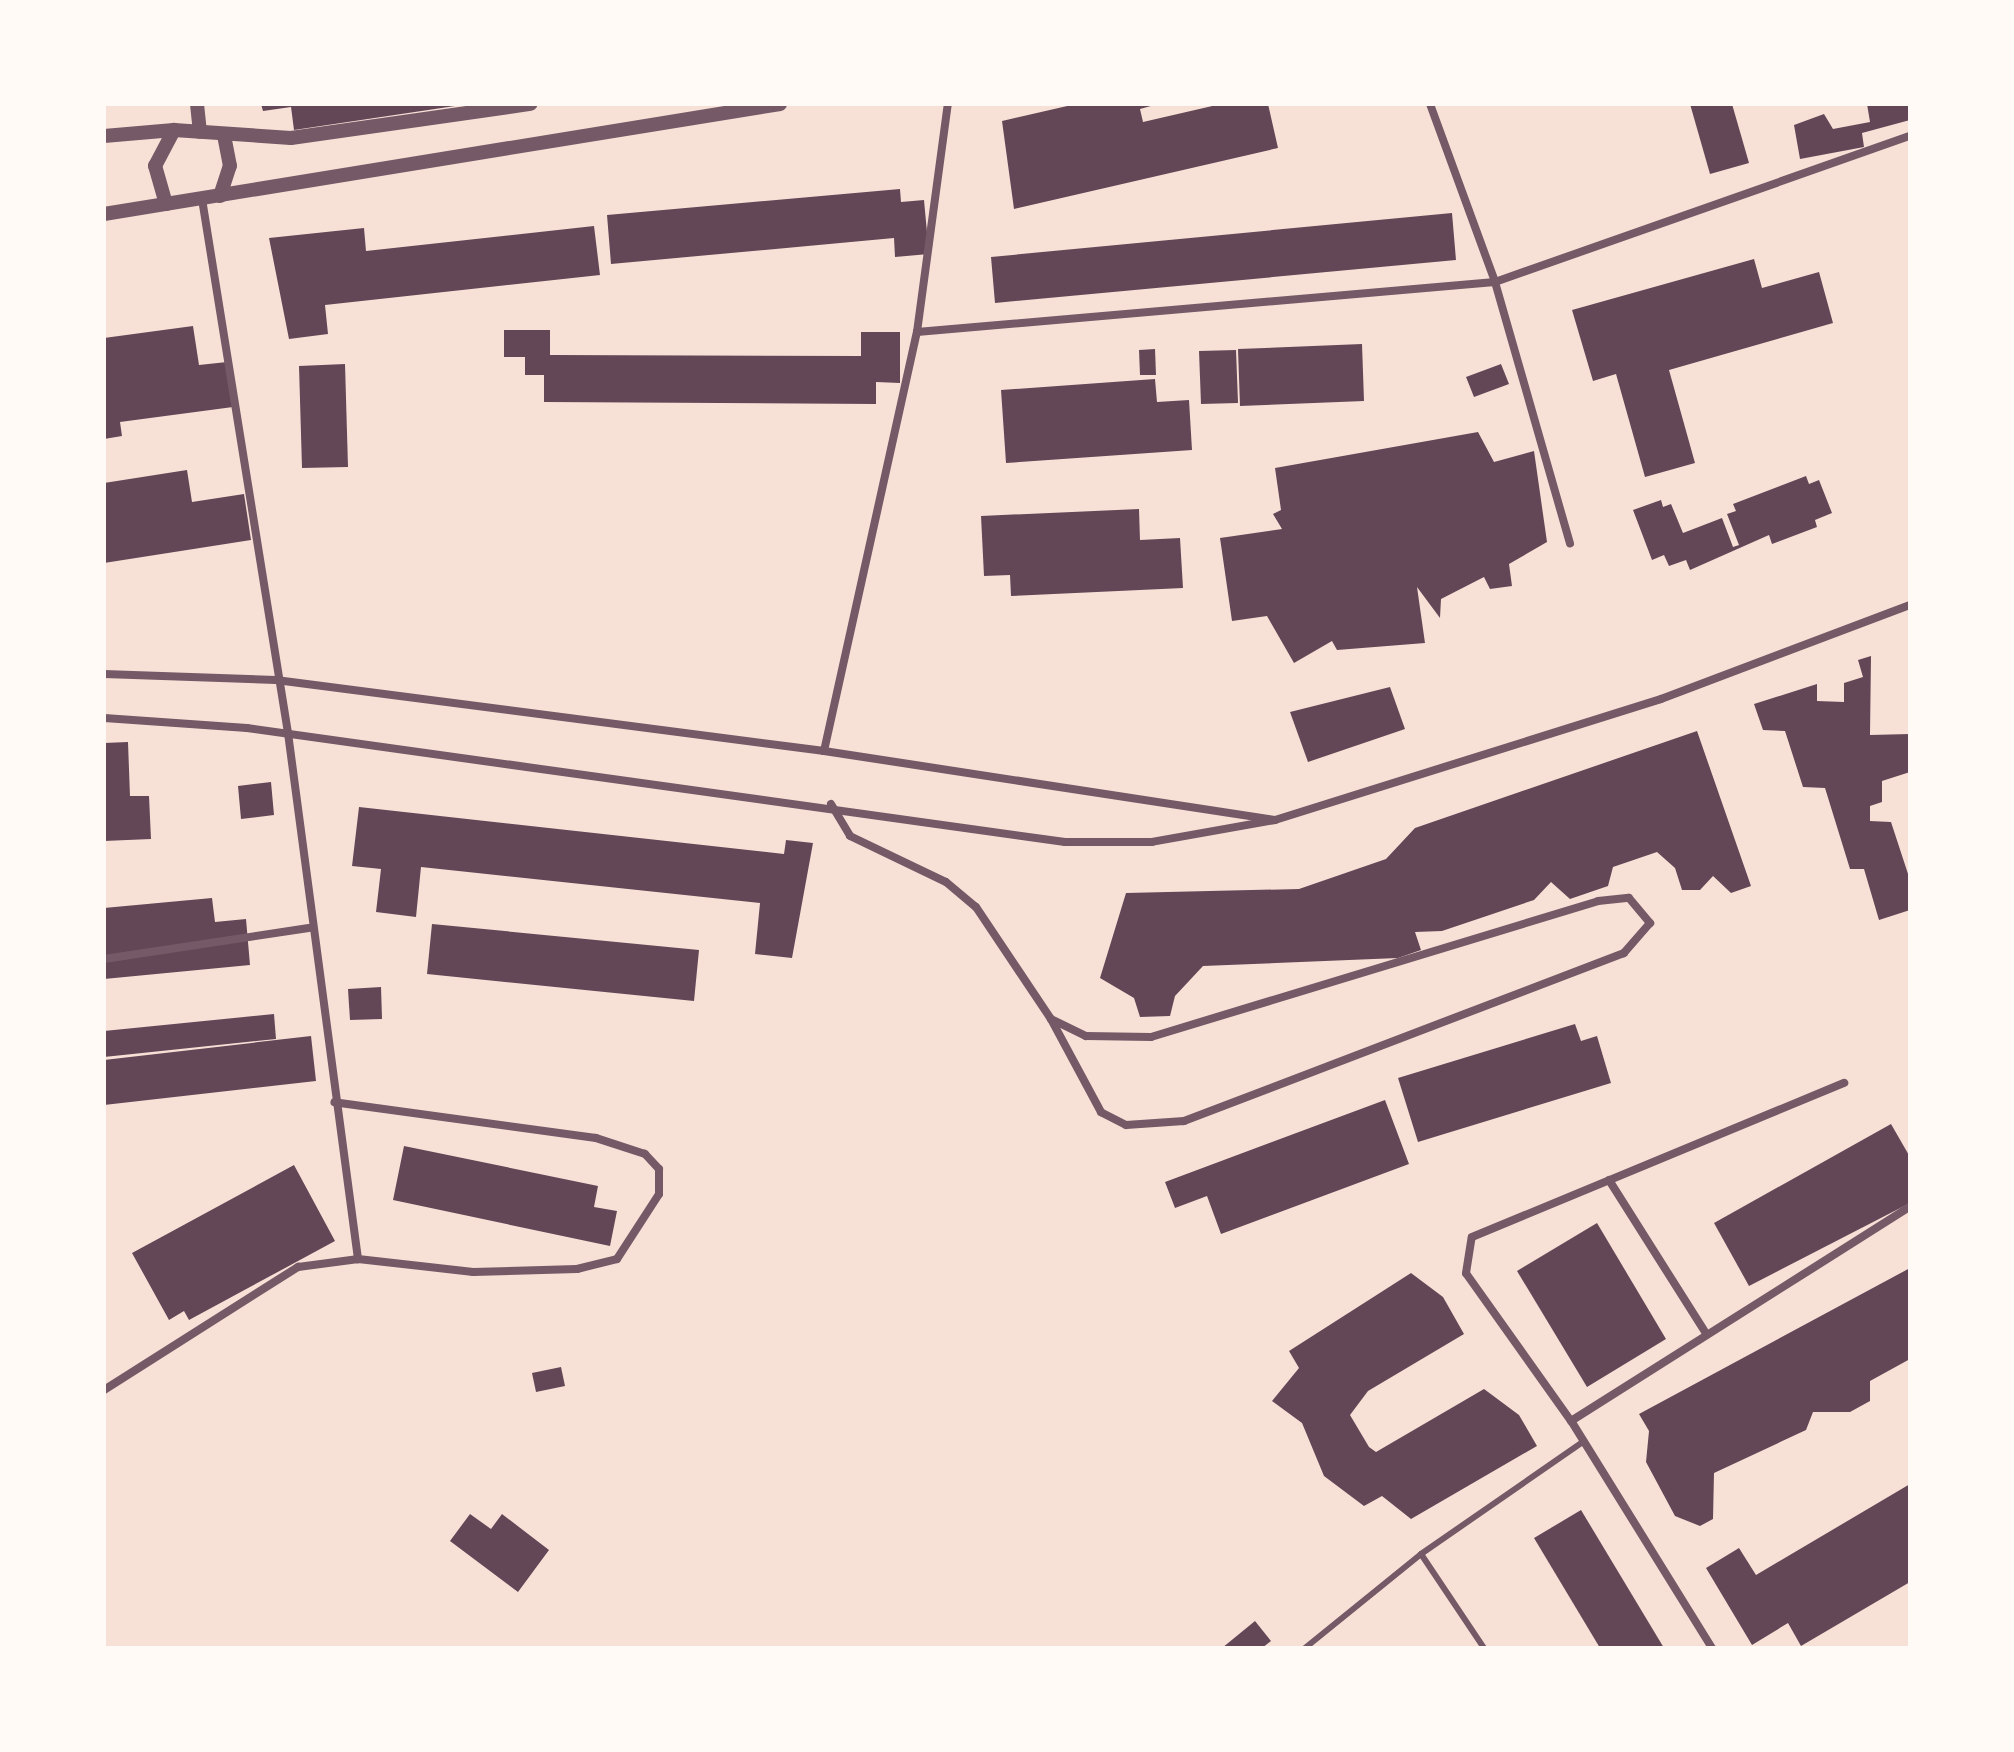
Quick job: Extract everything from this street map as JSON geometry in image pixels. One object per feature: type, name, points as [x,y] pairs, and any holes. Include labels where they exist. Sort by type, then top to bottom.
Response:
[{"type":"street","points":[[197,104],[200,132]]},
{"type":"street","points":[[104,136],[174,130],[291,138],[531,104]]},
{"type":"street","points":[[104,214],[780,104]]},
{"type":"street","points":[[824,751],[917,332],[948,104]]},
{"type":"street","points":[[1430,104],[1495,282],[1570,543]]},
{"type":"street","points":[[166,204],[155,166],[174,130]]},
{"type":"street","points":[[220,196],[230,166],[224,135]]},
{"type":"street","points":[[917,332],[1495,282],[1910,136]]},
{"type":"street","points":[[202,199],[276,680],[288,733],[309,928],[358,1259]]},
{"type":"street","points":[[104,718],[288,733],[831,804],[1065,842],[1152,842],[1275,820],[1661,699],[1910,605]]},
{"type":"street","points":[[104,674],[276,680],[824,751],[1275,820]]},
{"type":"street","points":[[831,804],[850,836],[946,882],[976,907],[1051,1019],[1101,1112],[1126,1125],[1184,1121],[1624,953],[1650,923],[1629,898],[1598,901],[1151,1037],[1086,1036],[1051,1019]]},
{"type":"street","points":[[104,959],[309,928]]},
{"type":"street","points":[[1712,1648],[1571,1421],[1466,1273],[1472,1237],[1844,1083]]},
{"type":"street","points":[[104,1390],[298,1267],[358,1259],[473,1272],[577,1269],[617,1259],[659,1194],[659,1169],[645,1154],[596,1138],[334,1102]]},
{"type":"street","points":[[1609,1180],[1707,1335]]},
{"type":"street","points":[[1571,1421],[1910,1207]]},
{"type":"lane","points":[[1305,1648],[1421,1554],[1584,1441]]},
{"type":"lane","points":[[1421,1554],[1484,1648]]},
{"type":"building","points":[[261,104],[455,106],[294,130],[291,107],[263,111]]},
{"type":"building","points":[[1076,104],[1158,104],[1140,109],[1143,122],[1221,104],[1268,104],[1278,148],[1014,209],[1002,121]]},
{"type":"building","points":[[1690,104],[1732,104],[1749,163],[1710,174]]},
{"type":"building","points":[[1867,104],[1910,104],[1910,120],[1862,133],[1864,147],[1800,159],[1794,125],[1824,114],[1833,129],[1870,122]]},
{"type":"building","points":[[900,189],[901,202],[924,200],[929,254],[895,257],[894,238],[611,264],[607,215]]},
{"type":"building","points":[[1452,213],[1456,260],[995,303],[991,257]]},
{"type":"building","points":[[594,226],[600,275],[325,305],[328,334],[289,339],[269,238],[364,228],[366,251]]},
{"type":"building","points":[[1754,259],[1762,288],[1819,272],[1833,323],[1669,370],[1695,463],[1645,477],[1616,374],[1593,381],[1572,310]]},
{"type":"building","points":[[193,326],[199,365],[227,362],[233,407],[120,422],[122,436],[104,439],[104,338]]},
{"type":"building","points":[[504,330],[550,330],[550,355],[861,356],[861,332],[900,332],[900,383],[876,382],[876,404],[544,402],[544,375],[525,375],[525,357],[504,357]]},
{"type":"building","points":[[1362,344],[1364,401],[1240,406],[1238,349]]},
{"type":"building","points":[[1155,349],[1156,375],[1140,375],[1139,350]]},
{"type":"building","points":[[1236,350],[1238,403],[1201,404],[1199,351]]},
{"type":"building","points":[[345,364],[348,467],[302,468],[299,366]]},
{"type":"building","points":[[1501,364],[1509,384],[1474,397],[1466,377]]},
{"type":"building","points":[[1155,379],[1157,402],[1189,400],[1192,450],[1006,463],[1001,390]]},
{"type":"building","points":[[1478,432],[1494,462],[1534,451],[1547,542],[1509,564],[1512,586],[1490,589],[1484,577],[1441,599],[1440,618],[1417,587],[1425,643],[1337,650],[1332,641],[1294,663],[1267,616],[1232,621],[1220,538],[1282,529],[1273,514],[1281,510],[1275,468]]},
{"type":"building","points":[[187,470],[192,502],[244,494],[251,540],[104,563],[104,483]]},
{"type":"building","points":[[1806,476],[1809,484],[1819,480],[1832,513],[1815,520],[1817,527],[1772,544],[1769,535],[1690,570],[1686,560],[1669,566],[1664,555],[1652,560],[1633,510],[1661,500],[1663,507],[1671,504],[1683,533],[1722,518],[1733,547],[1739,545],[1727,514],[1736,511],[1733,504]]},
{"type":"building","points":[[1139,509],[1140,540],[1180,538],[1183,588],[1011,596],[1010,575],[984,576],[981,516]]},
{"type":"building","points":[[1871,656],[1870,735],[1910,734],[1910,772],[1882,781],[1882,802],[1870,806],[1870,821],[1891,822],[1910,880],[1910,910],[1879,920],[1864,869],[1850,869],[1825,788],[1803,787],[1785,731],[1763,730],[1754,704],[1817,684],[1817,701],[1844,702],[1844,683],[1863,677],[1858,660]]},
{"type":"building","points":[[1390,687],[1405,729],[1308,762],[1290,712]]},
{"type":"building","points":[[1697,731],[1751,886],[1731,893],[1713,876],[1700,890],[1682,890],[1675,868],[1657,852],[1613,867],[1608,886],[1570,899],[1551,882],[1534,900],[1442,931],[1415,932],[1421,950],[1398,958],[1203,966],[1175,996],[1170,1016],[1140,1017],[1134,998],[1100,978],[1126,893],[1299,889],[1386,859],[1415,828]]},
{"type":"building","points":[[128,742],[130,796],[149,796],[151,839],[104,841],[104,743]]},
{"type":"building","points":[[271,782],[274,815],[241,819],[238,786]]},
{"type":"building","points":[[359,807],[784,854],[786,840],[813,843],[792,958],[755,954],[760,903],[421,867],[416,917],[376,912],[381,869],[352,866]]},
{"type":"building","points":[[212,898],[215,922],[246,919],[250,965],[104,979],[104,908]]},
{"type":"building","points":[[432,924],[699,950],[694,1001],[427,974]]},
{"type":"building","points":[[381,987],[382,1019],[350,1020],[348,989]]},
{"type":"building","points":[[274,1014],[276,1039],[104,1057],[104,1031]]},
{"type":"building","points":[[1575,1024],[1581,1041],[1597,1036],[1611,1083],[1418,1142],[1398,1078]]},
{"type":"building","points":[[311,1036],[316,1081],[104,1105],[104,1060]]},
{"type":"building","points":[[1385,1100],[1409,1164],[1221,1234],[1207,1196],[1175,1208],[1165,1182]]},
{"type":"building","points":[[1891,1124],[1910,1157],[1910,1203],[1749,1286],[1714,1223]]},
{"type":"building","points":[[404,1146],[598,1186],[594,1207],[617,1211],[610,1246],[393,1200]]},
{"type":"building","points":[[294,1165],[335,1241],[189,1320],[184,1311],[169,1320],[132,1253]]},
{"type":"building","points":[[1597,1223],[1666,1339],[1587,1387],[1517,1271]]},
{"type":"building","points":[[1910,1268],[1910,1359],[1870,1381],[1870,1401],[1850,1412],[1813,1412],[1806,1430],[1714,1473],[1713,1519],[1700,1526],[1675,1516],[1646,1462],[1649,1431],[1639,1414]]},
{"type":"building","points":[[1411,1273],[1443,1297],[1464,1334],[1368,1391],[1350,1415],[1369,1447],[1376,1452],[1484,1389],[1519,1415],[1537,1446],[1411,1519],[1382,1496],[1364,1506],[1324,1476],[1302,1423],[1272,1401],[1299,1368],[1289,1351]]},
{"type":"building","points":[[561,1367],[565,1386],[536,1392],[532,1373]]},
{"type":"building","points":[[1910,1484],[1910,1582],[1801,1646],[1788,1623],[1752,1645],[1706,1568],[1739,1548],[1756,1575]]},
{"type":"building","points":[[1581,1510],[1664,1648],[1600,1648],[1534,1538]]},
{"type":"building","points":[[470,1514],[491,1529],[502,1514],[549,1550],[518,1592],[450,1541]]},
{"type":"building","points":[[1255,1621],[1271,1641],[1262,1648],[1222,1648]]}]
